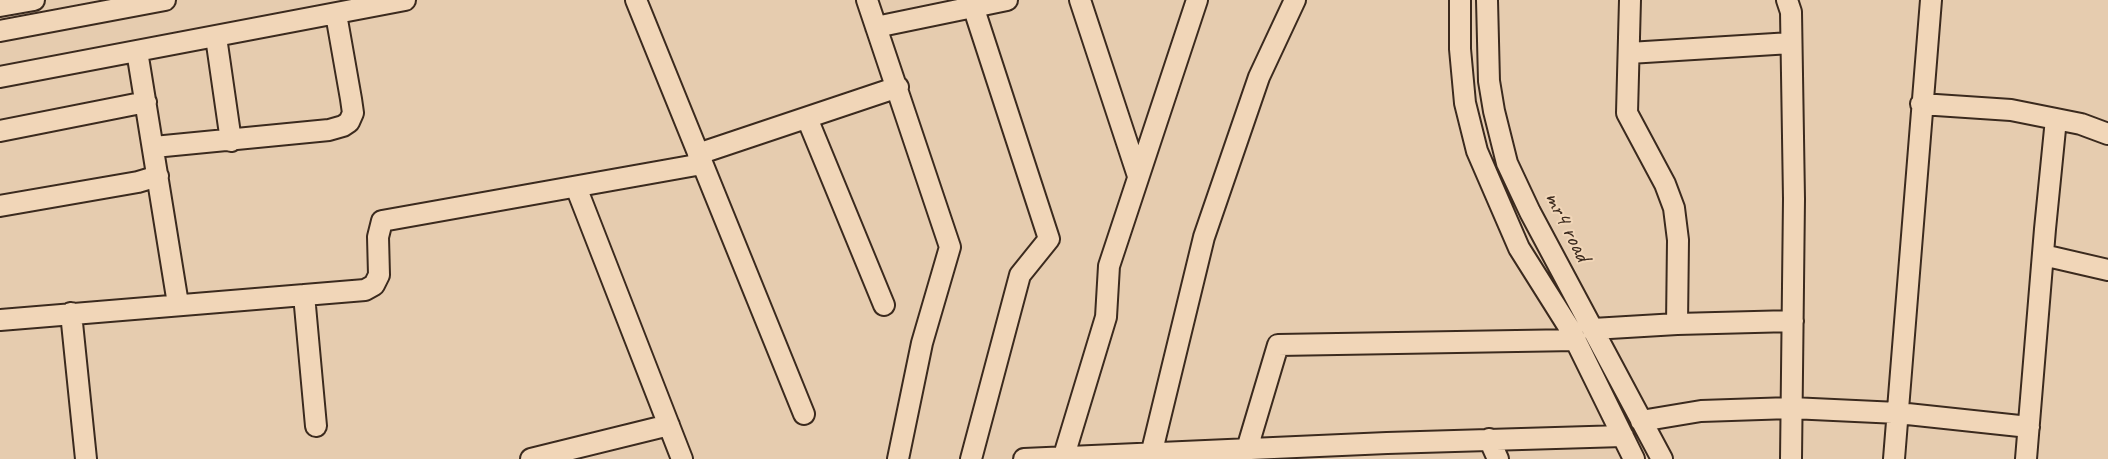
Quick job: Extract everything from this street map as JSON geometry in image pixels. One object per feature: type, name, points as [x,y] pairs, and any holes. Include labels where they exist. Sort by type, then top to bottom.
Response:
[{"type":"street","points":[[0,6],[34,0]]},
{"type":"street","points":[[0,30],[166,0]]},
{"type":"street","points":[[0,77],[405,0]]},
{"type":"street","points":[[636,0],[785,363],[804,414]]},
{"type":"street","points":[[867,0],[898,87],[950,247],[922,343],[898,459]]},
{"type":"street","points":[[876,28],[1007,0]]},
{"type":"street","points":[[1080,0],[1138,176]]},
{"type":"street","points":[[1063,458],[1106,317],[1110,266],[1196,0]]},
{"type":"street","points":[[1150,456],[1204,237],[1258,77],[1296,0]]},
{"type":"street","name":"mr4 road","points":[[1460,0],[1460,49],[1465,103],[1477,151],[1519,248],[1576,340],[1634,459]]},
{"type":"street","name":"mr4 road","points":[[1488,0],[1489,81],[1494,111],[1507,163],[1530,212],[1662,459]]},
{"type":"street","points":[[1630,0],[1627,113],[1665,184],[1674,208],[1678,240],[1677,324]]},
{"type":"street","points":[[1787,0],[1790,12],[1794,199],[1791,459]]},
{"type":"street","points":[[1894,459],[1921,104],[1931,0]]},
{"type":"street","points":[[972,459],[1020,275],[1048,239],[974,6]]},
{"type":"street","points":[[154,147],[232,141],[329,130],[349,122],[352,113],[351,99],[336,14]]},
{"type":"street","points":[[216,36],[232,141]]},
{"type":"street","points":[[1629,54],[1791,43]]},
{"type":"street","points":[[137,51],[178,304]]},
{"type":"street","points":[[0,320],[365,290],[374,285],[379,275],[378,237],[382,221],[576,187],[700,159],[807,118],[898,87]]},
{"type":"street","points":[[0,131],[146,102]]},
{"type":"street","points":[[1921,104],[2011,110],[2081,124],[2108,134]]},
{"type":"street","points":[[807,118],[884,305]]},
{"type":"street","points":[[2026,459],[2056,119]]},
{"type":"street","points":[[0,206],[138,182],[158,176]]},
{"type":"street","points":[[576,187],[682,459]]},
{"type":"street","points":[[2043,255],[2108,270]]},
{"type":"street","points":[[304,295],[316,426]]},
{"type":"street","points":[[71,314],[86,459]]},
{"type":"street","points":[[1593,329],[1793,320]]},
{"type":"street","points":[[1245,454],[1278,346],[1576,340]]},
{"type":"street","points":[[1642,421],[1701,411],[1791,408],[1898,413],[2029,427]]},
{"type":"street","points":[[532,459],[669,425]]},
{"type":"street","points":[[1024,459],[1390,451],[1489,439],[1623,436]]},
{"type":"street","points":[[1489,439],[1498,459]]}]
